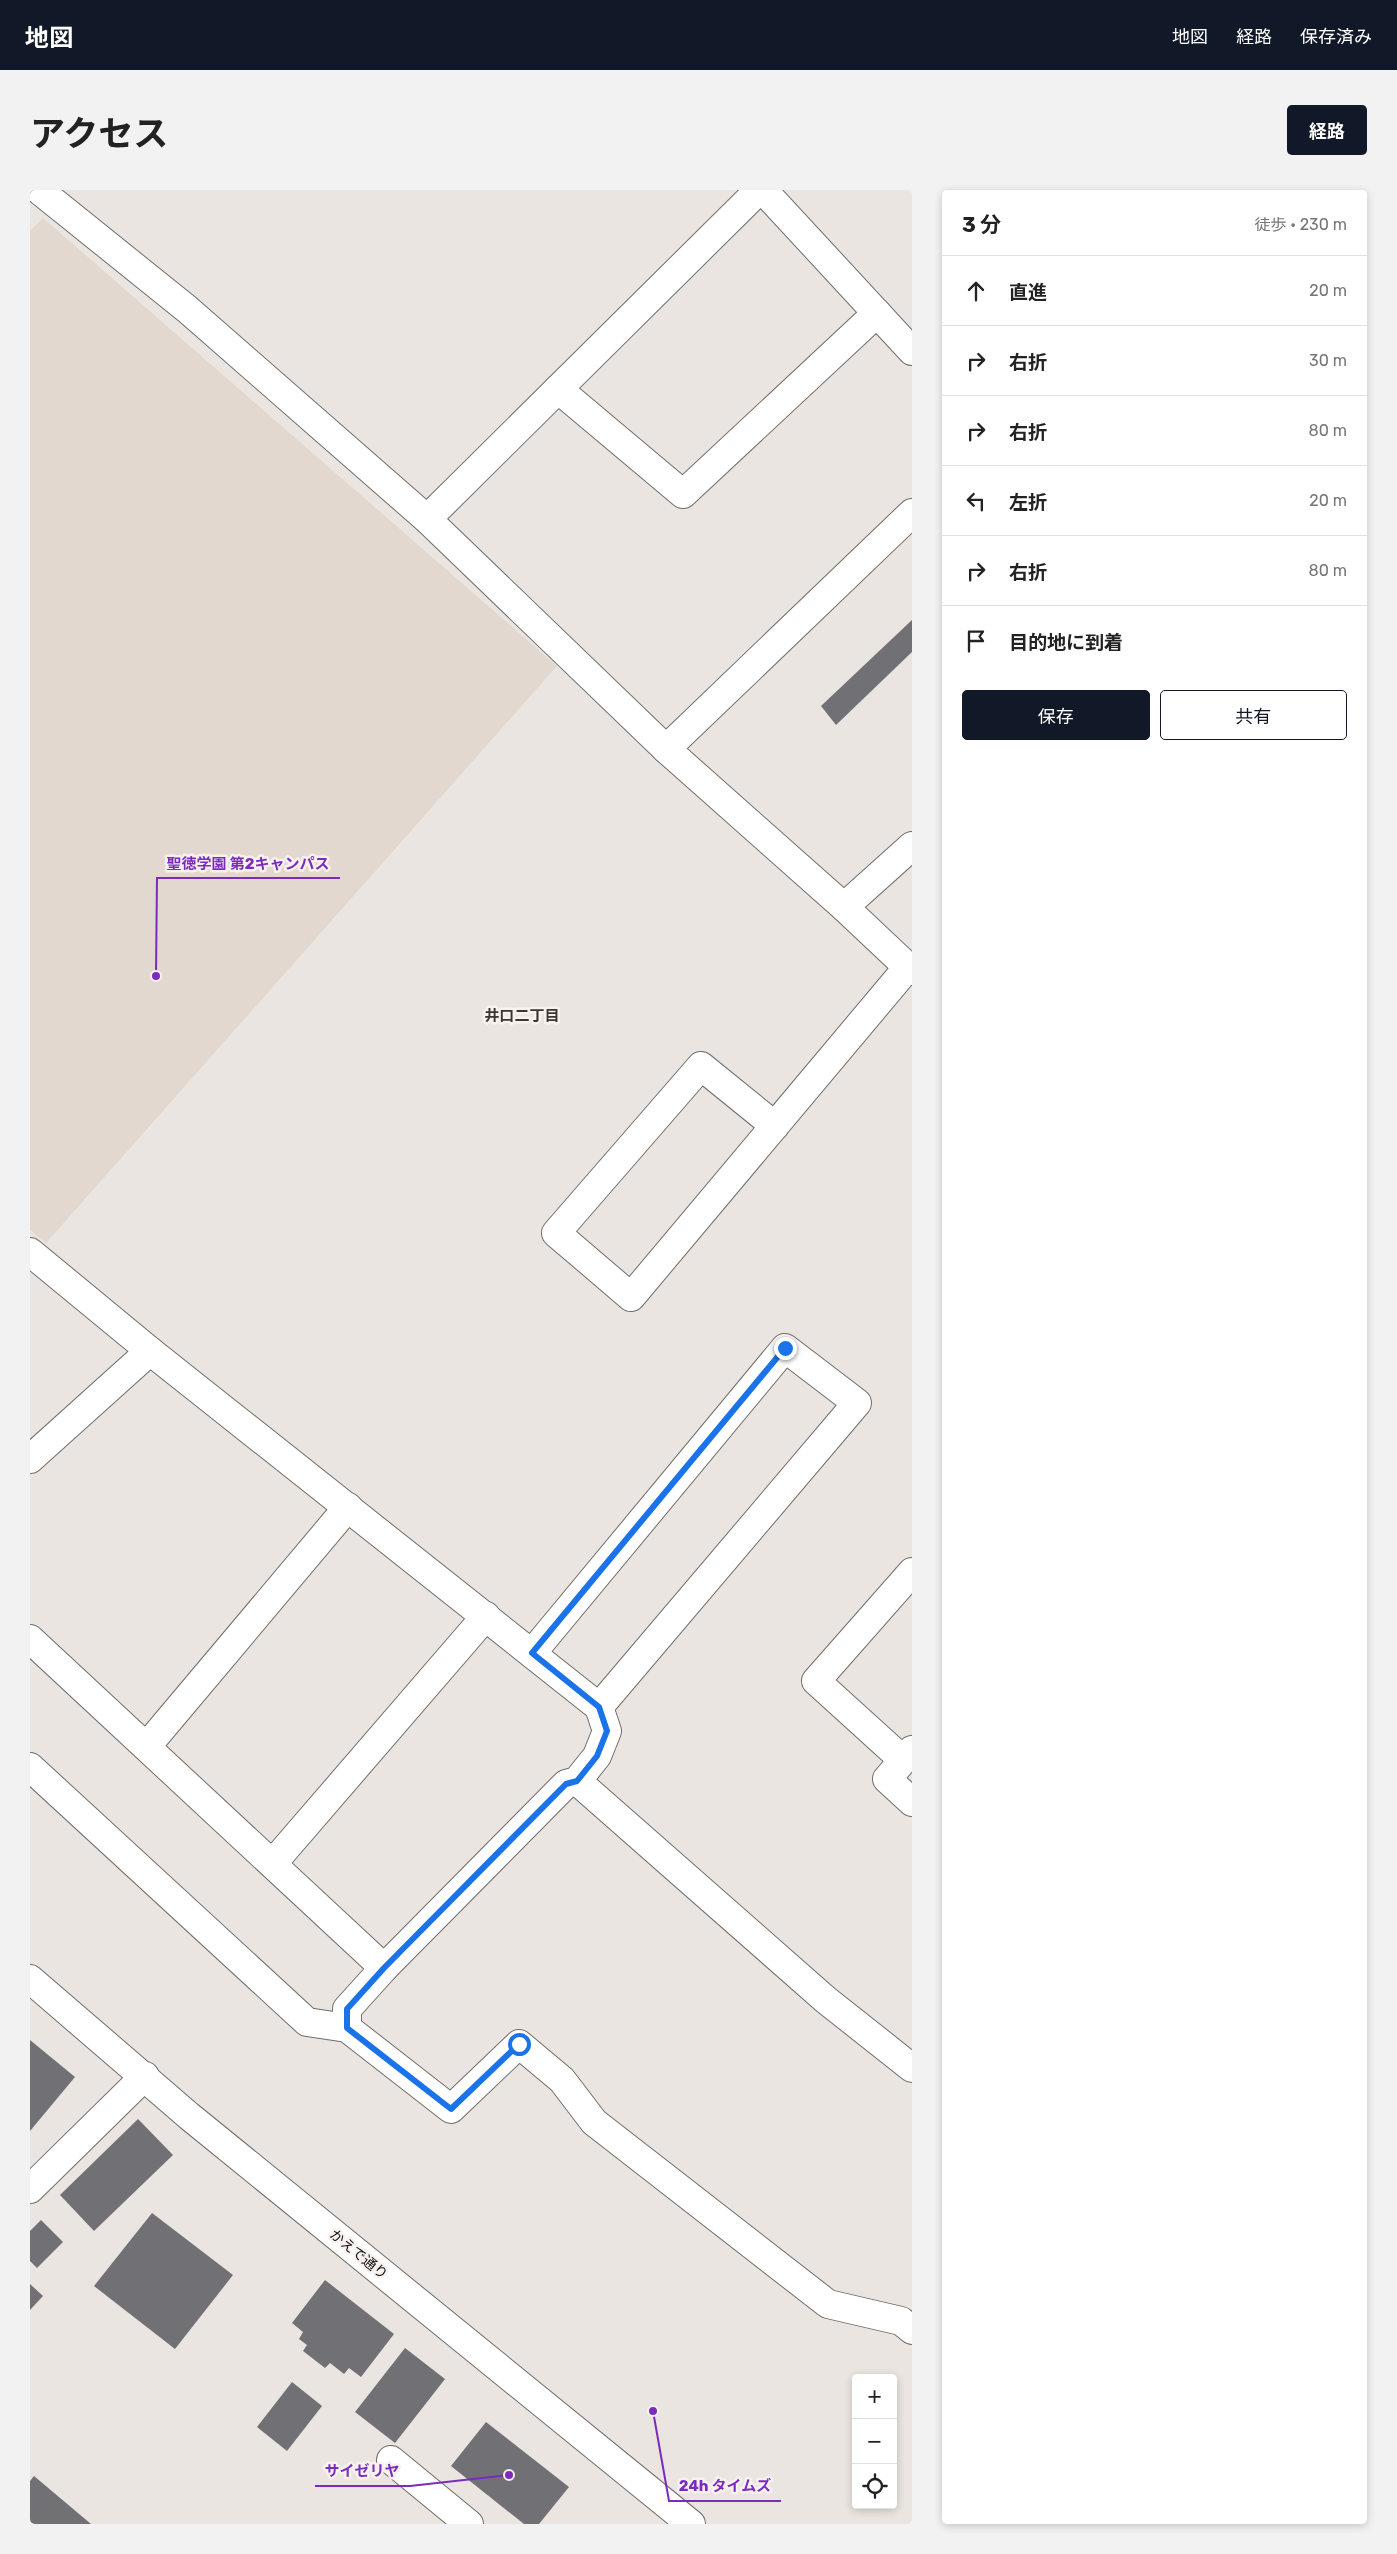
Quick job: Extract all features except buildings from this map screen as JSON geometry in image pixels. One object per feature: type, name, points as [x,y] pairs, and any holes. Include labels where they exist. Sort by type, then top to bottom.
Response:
[{"type":"street","points":[[30,196],[38,190],[187,309],[427,519],[666,749],[844,907],[910,969],[631,1297],[556,1233],[702,1066],[775,1126]]},
{"type":"street","points":[[427,519],[761,190],[912,351]]},
{"type":"street","points":[[558,389],[683,494],[878,313]]},
{"type":"street","points":[[666,749],[912,513]]},
{"type":"street","points":[[844,907],[912,846]]},
{"type":"street","points":[[35,1264],[150,1351],[599,1707],[607,1731],[597,1756],[577,1781],[566,1784],[384,1968],[347,2009],[347,2028]]},
{"type":"street","points":[[532,1653],[785,1348],[857,1403],[599,1707]]},
{"type":"street","points":[[30,1458],[150,1351]]},
{"type":"street","points":[[147,1746],[348,1507]]},
{"type":"street","points":[[912,1572],[816,1681],[908,1755],[887,1779],[912,1802]]},
{"type":"street","points":[[273,1863],[486,1616]]},
{"type":"street","points":[[30,1640],[147,1746],[384,1968]]},
{"type":"street","points":[[30,1767],[307,2022],[347,2028],[451,2109],[519,2044],[562,2080],[594,2122],[828,2304],[901,2321],[912,2330]]},
{"type":"street","points":[[577,1781],[826,2000],[912,2068]]},
{"type":"street","name":"かえで通り","points":[[30,1979],[216,2138],[691,2524]]},
{"type":"street","points":[[30,2189],[145,2076]]},
{"type":"street","points":[[391,2460],[469,2524]]},
{"type":"shaded area","points":[[43,218],[557,666],[46,1243],[30,1230],[30,231]]},
{"type":"place","name":"聖徳学園 第2キャンパス","points":[[156,976]]},
{"type":"place","name":"24h タイムズ","points":[[653,2411]]},
{"type":"place","name":"サイゼリヤ","points":[[509,2475]]},
{"type":"district","name":"井口二丁目","points":[[522,1016]]},
{"type":"route","points":[[519,2044],[451,2109],[347,2028],[347,2009],[384,1968],[566,1784],[577,1781],[597,1756],[607,1731],[599,1707],[532,1653],[785,1348]]}]
